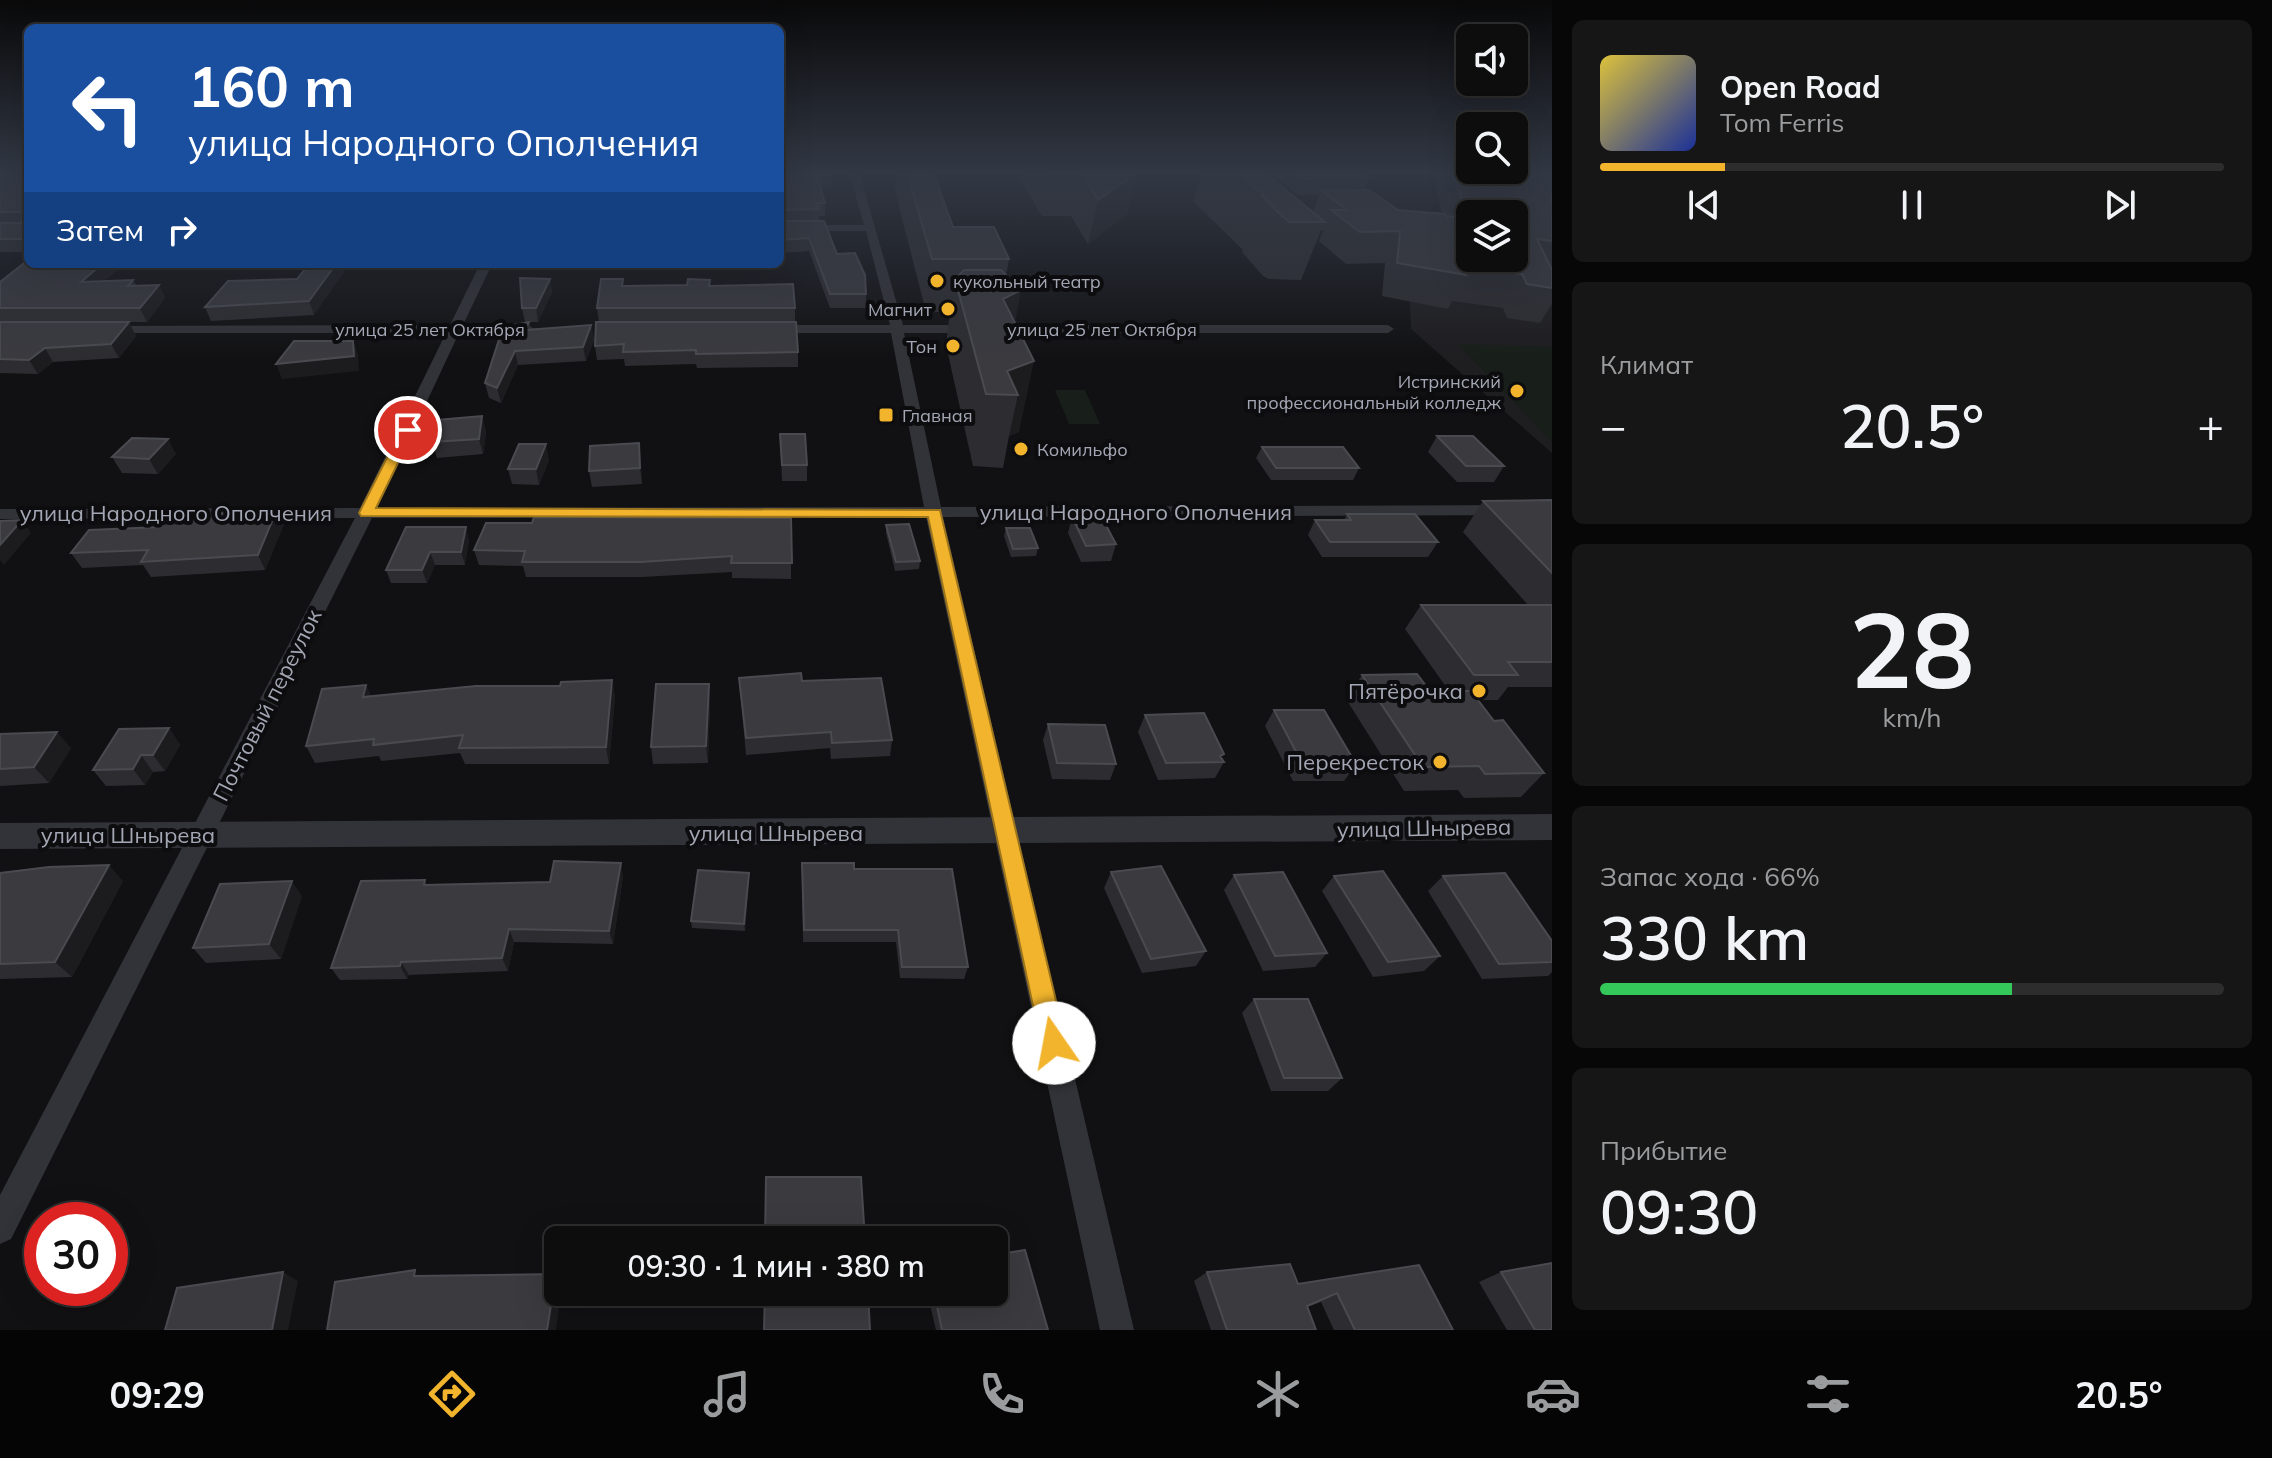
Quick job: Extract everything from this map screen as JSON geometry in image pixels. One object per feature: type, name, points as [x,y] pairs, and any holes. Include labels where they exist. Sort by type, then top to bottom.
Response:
[{"type":"street","points":[[872,234],[897,328],[934,513],[1117,1330]]},
{"type":"street","name":"Почтовый переулок","points":[[0,1228],[366,513],[484,268]]},
{"type":"street","name":"улица 25 лет Октября","points":[[94,329],[549,329]]},
{"type":"street","name":"улица 25 лет Октября","points":[[755,329],[1388,329]]},
{"type":"street","name":"улица Народного Ополчения","points":[[0,514],[1552,510]]},
{"type":"street","name":"улица Шнырева","points":[[0,836],[1552,827]]},
{"type":"shaded area","name":"Истринский профессиональный колледж","points":[[1409,279],[1552,298],[1552,453],[1411,329]]},
{"type":"shaded area","points":[[1458,344],[1552,347],[1552,442]]},
{"type":"shaded area","points":[[1055,390],[1085,390],[1100,424],[1069,424]]},
{"type":"building","points":[[0,234],[24,234],[24,239],[0,239]]},
{"type":"building","points":[[784,234],[829,234],[837,254],[855,253],[865,275],[866,294],[830,294],[809,238],[784,240]]},
{"type":"building","points":[[925,234],[997,234],[1009,259],[932,259]]},
{"type":"building","points":[[1400,234],[1456,234],[1456,272],[1465,272],[1466,275],[1397,263]]},
{"type":"building","points":[[1528,234],[1552,234],[1552,241],[1537,239],[1552,270],[1552,288],[1527,284],[1522,274],[1507,272],[1528,272]]},
{"type":"building","points":[[24,263],[24,268],[97,268],[81,282],[133,280],[128,286],[159,285],[140,308],[0,308],[0,282]]},
{"type":"building","points":[[306,268],[333,268],[309,301],[205,307],[228,281],[297,279]]},
{"type":"building","points":[[964,270],[1001,270],[1021,290],[1003,299],[1034,361],[1007,371],[1018,395],[986,394],[955,279]]},
{"type":"building","points":[[520,278],[550,279],[536,308],[522,308]]},
{"type":"building","points":[[601,279],[623,279],[622,286],[687,285],[688,279],[710,280],[709,286],[793,284],[795,308],[597,308]]},
{"type":"building","points":[[0,322],[129,322],[111,344],[45,348],[29,360],[0,359]]},
{"type":"building","points":[[529,322],[525,330],[591,325],[583,347],[515,351],[497,388],[485,383],[503,327]]},
{"type":"building","points":[[596,322],[796,322],[798,352],[623,352],[624,344],[595,346]]},
{"type":"building","points":[[294,341],[353,341],[354,356],[276,364]]},
{"type":"building","points":[[482,416],[479,439],[432,442],[437,420]]},
{"type":"building","points":[[780,434],[805,434],[807,465],[782,465]]},
{"type":"building","points":[[1437,436],[1473,436],[1504,466],[1466,466]]},
{"type":"building","points":[[132,438],[168,439],[149,459],[112,457]]},
{"type":"building","points":[[639,443],[640,468],[589,471],[590,446]]},
{"type":"building","points":[[519,444],[546,444],[536,469],[508,469]]},
{"type":"building","points":[[1262,447],[1343,447],[1359,468],[1276,468]]},
{"type":"building","points":[[1552,500],[1552,573],[1483,501]]},
{"type":"building","points":[[277,509],[258,555],[141,562],[148,550],[71,553],[89,530],[161,527],[166,518]]},
{"type":"building","points":[[1347,514],[1415,514],[1438,542],[1330,542],[1315,520],[1351,520]]},
{"type":"building","points":[[1101,516],[1116,544],[1086,546],[1072,517]]},
{"type":"building","points":[[534,517],[791,518],[792,563],[731,563],[732,556],[640,562],[522,562],[525,551],[474,550],[486,523],[532,523]]},
{"type":"building","points":[[22,520],[0,545],[0,521]]},
{"type":"building","points":[[909,524],[920,561],[896,562],[886,525]]},
{"type":"building","points":[[406,527],[466,527],[461,552],[430,552],[422,570],[386,570]]},
{"type":"building","points":[[1006,528],[1030,528],[1038,548],[1013,549]]},
{"type":"building","points":[[1421,605],[1552,605],[1552,662],[1508,662],[1518,675],[1474,675]]},
{"type":"building","points":[[801,673],[802,681],[881,678],[892,740],[832,743],[831,732],[746,738],[739,678]]},
{"type":"building","points":[[1417,674],[1430,691],[1471,691],[1494,721],[1503,720],[1544,773],[1485,774],[1479,766],[1423,767],[1362,675]]},
{"type":"building","points":[[612,680],[606,747],[459,748],[463,735],[373,745],[374,739],[306,746],[322,689],[366,685],[363,697],[476,686],[560,686],[561,682]]},
{"type":"building","points":[[656,684],[709,684],[706,746],[651,747]]},
{"type":"building","points":[[1274,710],[1324,710],[1356,764],[1303,765]]},
{"type":"building","points":[[1204,713],[1224,754],[1220,756],[1224,762],[1166,763],[1145,715]]},
{"type":"building","points":[[1048,724],[1105,725],[1116,764],[1057,763]]},
{"type":"building","points":[[169,728],[153,755],[141,755],[133,769],[93,770],[119,729]]},
{"type":"building","points":[[57,732],[34,767],[0,769],[0,734]]},
{"type":"building","points":[[554,861],[621,863],[609,931],[509,929],[502,958],[331,968],[361,881],[425,880],[424,885],[550,882]]},
{"type":"building","points":[[802,863],[854,863],[854,869],[952,869],[968,967],[902,967],[898,930],[804,930]]},
{"type":"building","points":[[109,865],[55,962],[0,964],[0,873]]},
{"type":"building","points":[[1161,866],[1206,951],[1151,959],[1111,872]]},
{"type":"building","points":[[698,870],[749,873],[744,924],[691,921]]},
{"type":"building","points":[[1383,871],[1440,956],[1388,962],[1334,876]]},
{"type":"building","points":[[1283,872],[1327,953],[1275,956],[1234,875]]},
{"type":"building","points":[[1505,873],[1552,941],[1552,962],[1499,964],[1443,876]]},
{"type":"building","points":[[292,881],[269,944],[193,948],[220,884]]},
{"type":"building","points":[[1254,999],[1308,999],[1342,1078],[1284,1078]]},
{"type":"building","points":[[766,1177],[861,1177],[864,1226],[765,1226]]},
{"type":"building","points":[[1025,1250],[1048,1330],[942,1330],[937,1306],[1008,1306],[1008,1253]]},
{"type":"building","points":[[1552,1263],[1552,1330],[1535,1330],[1501,1272]]},
{"type":"building","points":[[1290,1264],[1298,1284],[1419,1265],[1453,1330],[1355,1330],[1337,1293],[1307,1306],[1316,1330],[1227,1330],[1207,1272]]},
{"type":"building","points":[[415,1270],[414,1276],[544,1274],[544,1306],[551,1306],[547,1330],[327,1330],[335,1282]]},
{"type":"building","points":[[283,1272],[272,1330],[165,1330],[177,1288]]},
{"type":"building","points":[[765,1306],[869,1306],[870,1330],[764,1330]]},
{"type":"place","name":"кукольный театр","points":[[937,281]]},
{"type":"place","name":"Магнит","points":[[948,309]]},
{"type":"place","name":"Тон","points":[[953,346]]},
{"type":"place","name":"Истринский профессиональный колледж","points":[[1517,391]]},
{"type":"place","name":"Главная","points":[[886,415]]},
{"type":"place","name":"Комильфо","points":[[1021,449]]},
{"type":"place","name":"Пятёрочка","points":[[1479,691]]},
{"type":"place","name":"Перекресток","points":[[1440,762]]},
{"type":"route","points":[[408,430],[366,513],[934,513],[1054,1043]]}]
